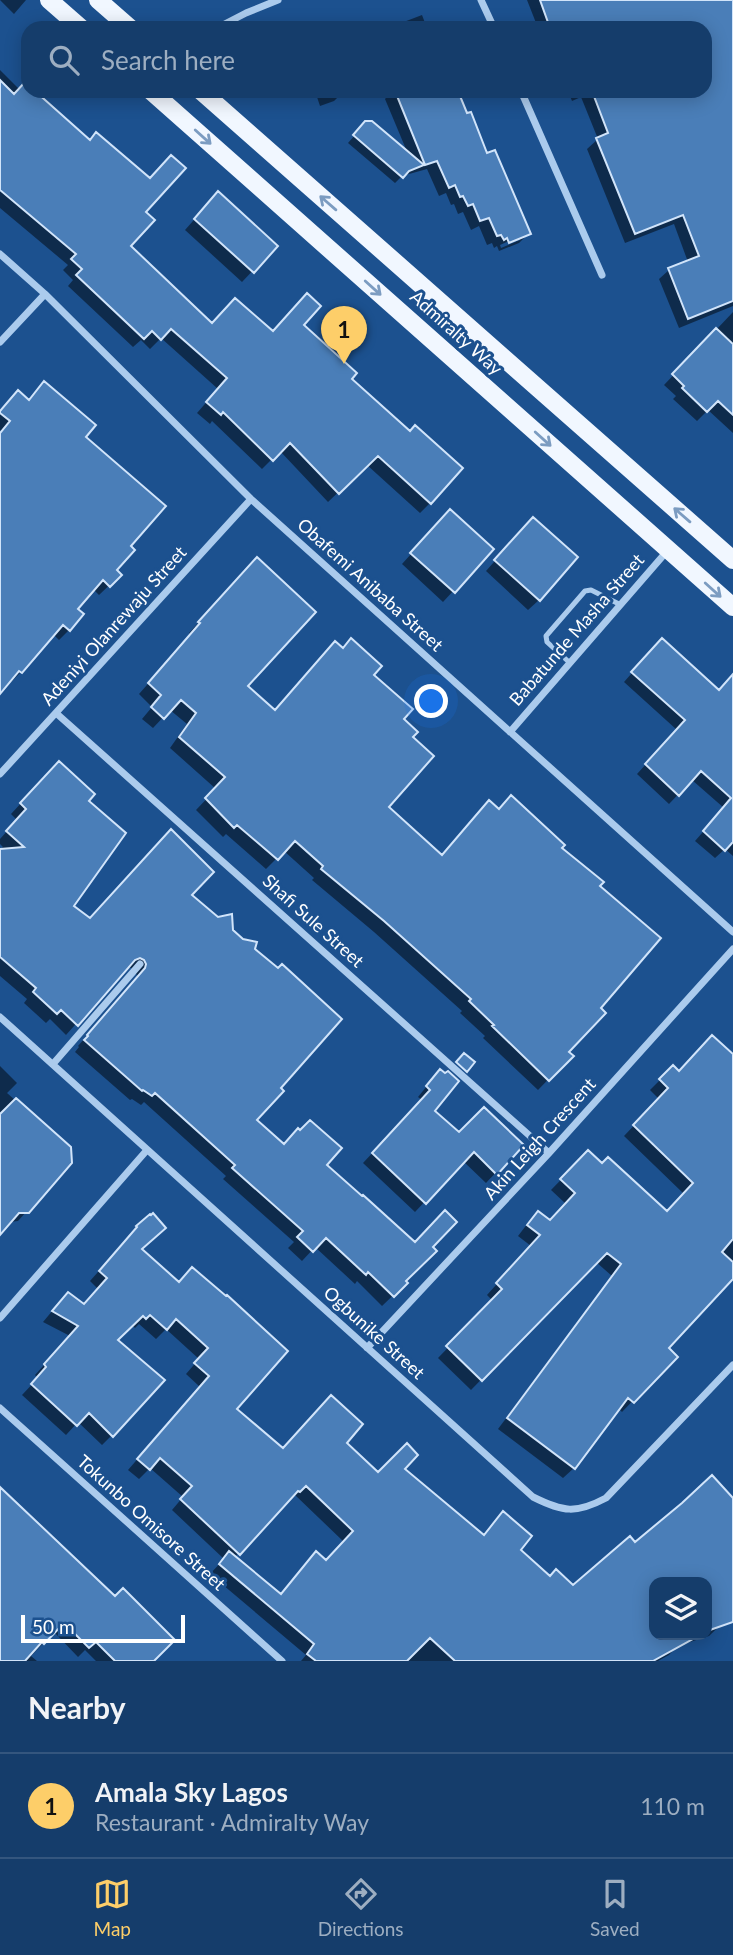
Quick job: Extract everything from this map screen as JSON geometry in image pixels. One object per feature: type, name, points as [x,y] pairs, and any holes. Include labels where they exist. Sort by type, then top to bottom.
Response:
[{"type":"main road","points":[[49,0],[73,21]]},
{"type":"main road","points":[[98,0],[122,21]]},
{"type":"main road","name":"Admiralty Way","points":[[160,98],[733,607]]},
{"type":"main road","name":"Admiralty Way","points":[[209,98],[733,560]]},
{"type":"street","points":[[230,21],[278,0]]},
{"type":"street","points":[[481,0],[491,21]]},
{"type":"street","points":[[524,98],[602,275]]},
{"type":"street","name":"Obafemi Anibaba Street","points":[[0,254],[44,294],[251,499],[733,932]]},
{"type":"street","points":[[0,342],[44,294]]},
{"type":"street","name":"Adeniyi Olanrewaju Street","points":[[0,774],[251,499]]},
{"type":"street","name":"Babatunde Masha Street","points":[[510,732],[668,550]]},
{"type":"street","name":"Shafi Sule Street","points":[[56,713],[549,1153]]},
{"type":"street","name":"Akin Leigh Crescent","points":[[367,1348],[549,1153],[733,949]]},
{"type":"street","points":[[53,1064],[140,964]]},
{"type":"street","name":"Ogbunike Street","points":[[0,1017],[533,1497],[553,1507],[572,1510],[590,1507],[606,1498],[733,1365]]},
{"type":"street","points":[[0,1318],[147,1150]]},
{"type":"street","name":"Tokunbo Omisore Street","points":[[0,1408],[282,1661]]},
{"type":"lane","points":[[570,663],[547,642],[546,636],[585,591],[591,590],[621,605]]},
{"type":"building","points":[[540,0],[733,0],[733,301],[688,319],[668,268],[699,256],[683,215],[635,234],[596,138],[608,133],[595,98],[712,98],[712,21],[548,21]]},
{"type":"building","points":[[0,80],[14,94],[21,86],[21,98],[43,98],[90,140],[96,132],[150,178],[171,155],[186,168],[146,212],[155,220],[131,246],[212,323],[235,298],[273,331],[307,293],[321,306],[304,325],[357,373],[352,379],[410,431],[415,425],[463,468],[431,504],[378,456],[339,494],[290,443],[273,461],[223,412],[221,415],[206,402],[227,378],[171,329],[161,340],[152,331],[144,339],[76,275],[82,269],[71,259],[76,254],[0,190]]},
{"type":"building","points":[[398,98],[461,98],[467,113],[471,112],[487,153],[495,150],[531,234],[509,243],[507,238],[504,240],[501,235],[497,236],[489,218],[480,221],[473,204],[468,206],[455,185],[449,188],[437,161],[425,165]]},
{"type":"building","points":[[365,121],[372,121],[424,165],[409,171],[403,178],[353,135]]},
{"type":"building","points":[[218,191],[278,246],[254,273],[194,219]]},
{"type":"building","points":[[716,328],[733,344],[733,415],[718,401],[707,412],[682,388],[684,386],[672,374]]},
{"type":"building","points":[[44,381],[96,425],[86,437],[166,506],[131,546],[135,550],[117,570],[122,575],[110,587],[103,580],[78,609],[84,614],[70,631],[63,625],[0,694],[0,433],[10,421],[0,411],[18,390],[29,400]]},
{"type":"building","points":[[450,509],[494,549],[455,593],[410,553]]},
{"type":"building","points":[[533,517],[578,557],[540,601],[494,560]]},
{"type":"building","points":[[257,557],[316,612],[248,686],[275,710],[335,641],[343,648],[351,638],[382,666],[374,675],[413,709],[404,719],[418,732],[413,737],[434,756],[389,807],[442,855],[489,800],[499,809],[511,795],[565,845],[562,848],[604,882],[600,886],[661,938],[601,1008],[606,1013],[569,1052],[574,1056],[549,1081],[492,1026],[494,1025],[469,1001],[471,999],[321,869],[323,866],[295,841],[278,860],[237,825],[234,828],[205,798],[225,777],[179,737],[196,713],[181,700],[164,719],[151,707],[161,695],[148,683]]},
{"type":"building","points":[[662,638],[719,690],[733,674],[733,842],[725,851],[703,831],[731,798],[701,771],[679,796],[645,764],[685,720],[631,672]]},
{"type":"building","points":[[59,761],[95,794],[89,801],[126,833],[74,906],[90,918],[171,829],[214,872],[192,895],[218,917],[232,914],[233,930],[243,939],[257,942],[255,949],[278,968],[282,964],[342,1019],[281,1088],[284,1091],[257,1120],[284,1144],[298,1128],[300,1130],[310,1120],[342,1148],[327,1165],[415,1242],[445,1210],[457,1222],[433,1247],[437,1251],[406,1281],[408,1283],[394,1297],[326,1238],[313,1252],[297,1237],[303,1231],[232,1168],[235,1165],[155,1093],[152,1096],[142,1091],[84,1040],[145,968],[144,960],[135,960],[78,1026],[61,1010],[57,1014],[33,992],[36,988],[0,957],[0,849],[24,847],[6,831],[26,809],[20,803]]},
{"type":"building","points":[[712,1035],[733,1054],[733,1239],[722,1252],[733,1262],[733,1279],[669,1348],[678,1357],[634,1403],[628,1398],[575,1469],[507,1418],[621,1264],[607,1253],[482,1381],[446,1346],[502,1289],[496,1283],[540,1235],[527,1225],[538,1211],[550,1220],[575,1193],[560,1179],[588,1150],[602,1163],[608,1157],[667,1211],[693,1183],[633,1125],[668,1088],[659,1079],[673,1065],[679,1071]]},
{"type":"building","points":[[464,1053],[475,1062],[467,1072],[456,1062]]},
{"type":"building","points":[[440,1069],[445,1073],[448,1071],[459,1081],[435,1111],[459,1132],[484,1107],[524,1145],[497,1175],[474,1152],[426,1204],[372,1153],[430,1090],[426,1086]]},
{"type":"building","points":[[16,1098],[71,1147],[72,1163],[29,1213],[19,1213],[0,1235],[0,1114]]},
{"type":"building","points":[[153,1213],[166,1228],[142,1249],[179,1282],[192,1267],[288,1351],[237,1409],[283,1448],[331,1395],[363,1424],[347,1443],[378,1472],[407,1443],[418,1455],[405,1469],[484,1535],[503,1511],[532,1536],[521,1550],[550,1576],[556,1569],[573,1585],[630,1536],[635,1542],[712,1475],[733,1498],[733,1622],[712,1629],[712,1577],[649,1577],[649,1640],[691,1640],[653,1661],[455,1661],[430,1638],[407,1661],[316,1661],[307,1654],[314,1644],[219,1564],[229,1551],[281,1594],[316,1551],[326,1560],[353,1531],[306,1486],[298,1491],[240,1555],[180,1499],[192,1486],[160,1458],[150,1470],[137,1459],[209,1376],[194,1363],[208,1348],[176,1319],[167,1330],[150,1315],[146,1319],[143,1316],[118,1340],[165,1380],[113,1437],[89,1413],[77,1426],[31,1384],[46,1367],[44,1364],[78,1326],[52,1311],[68,1292],[84,1304],[107,1278],[99,1271],[136,1226]]},
{"type":"building","points":[[0,1487],[115,1596],[123,1588],[175,1640],[154,1661],[115,1661],[96,1642],[89,1648],[64,1623],[25,1661],[0,1661]]},
{"type":"place","name":"Amala Sky Lagos","points":[[344,364]]}]
